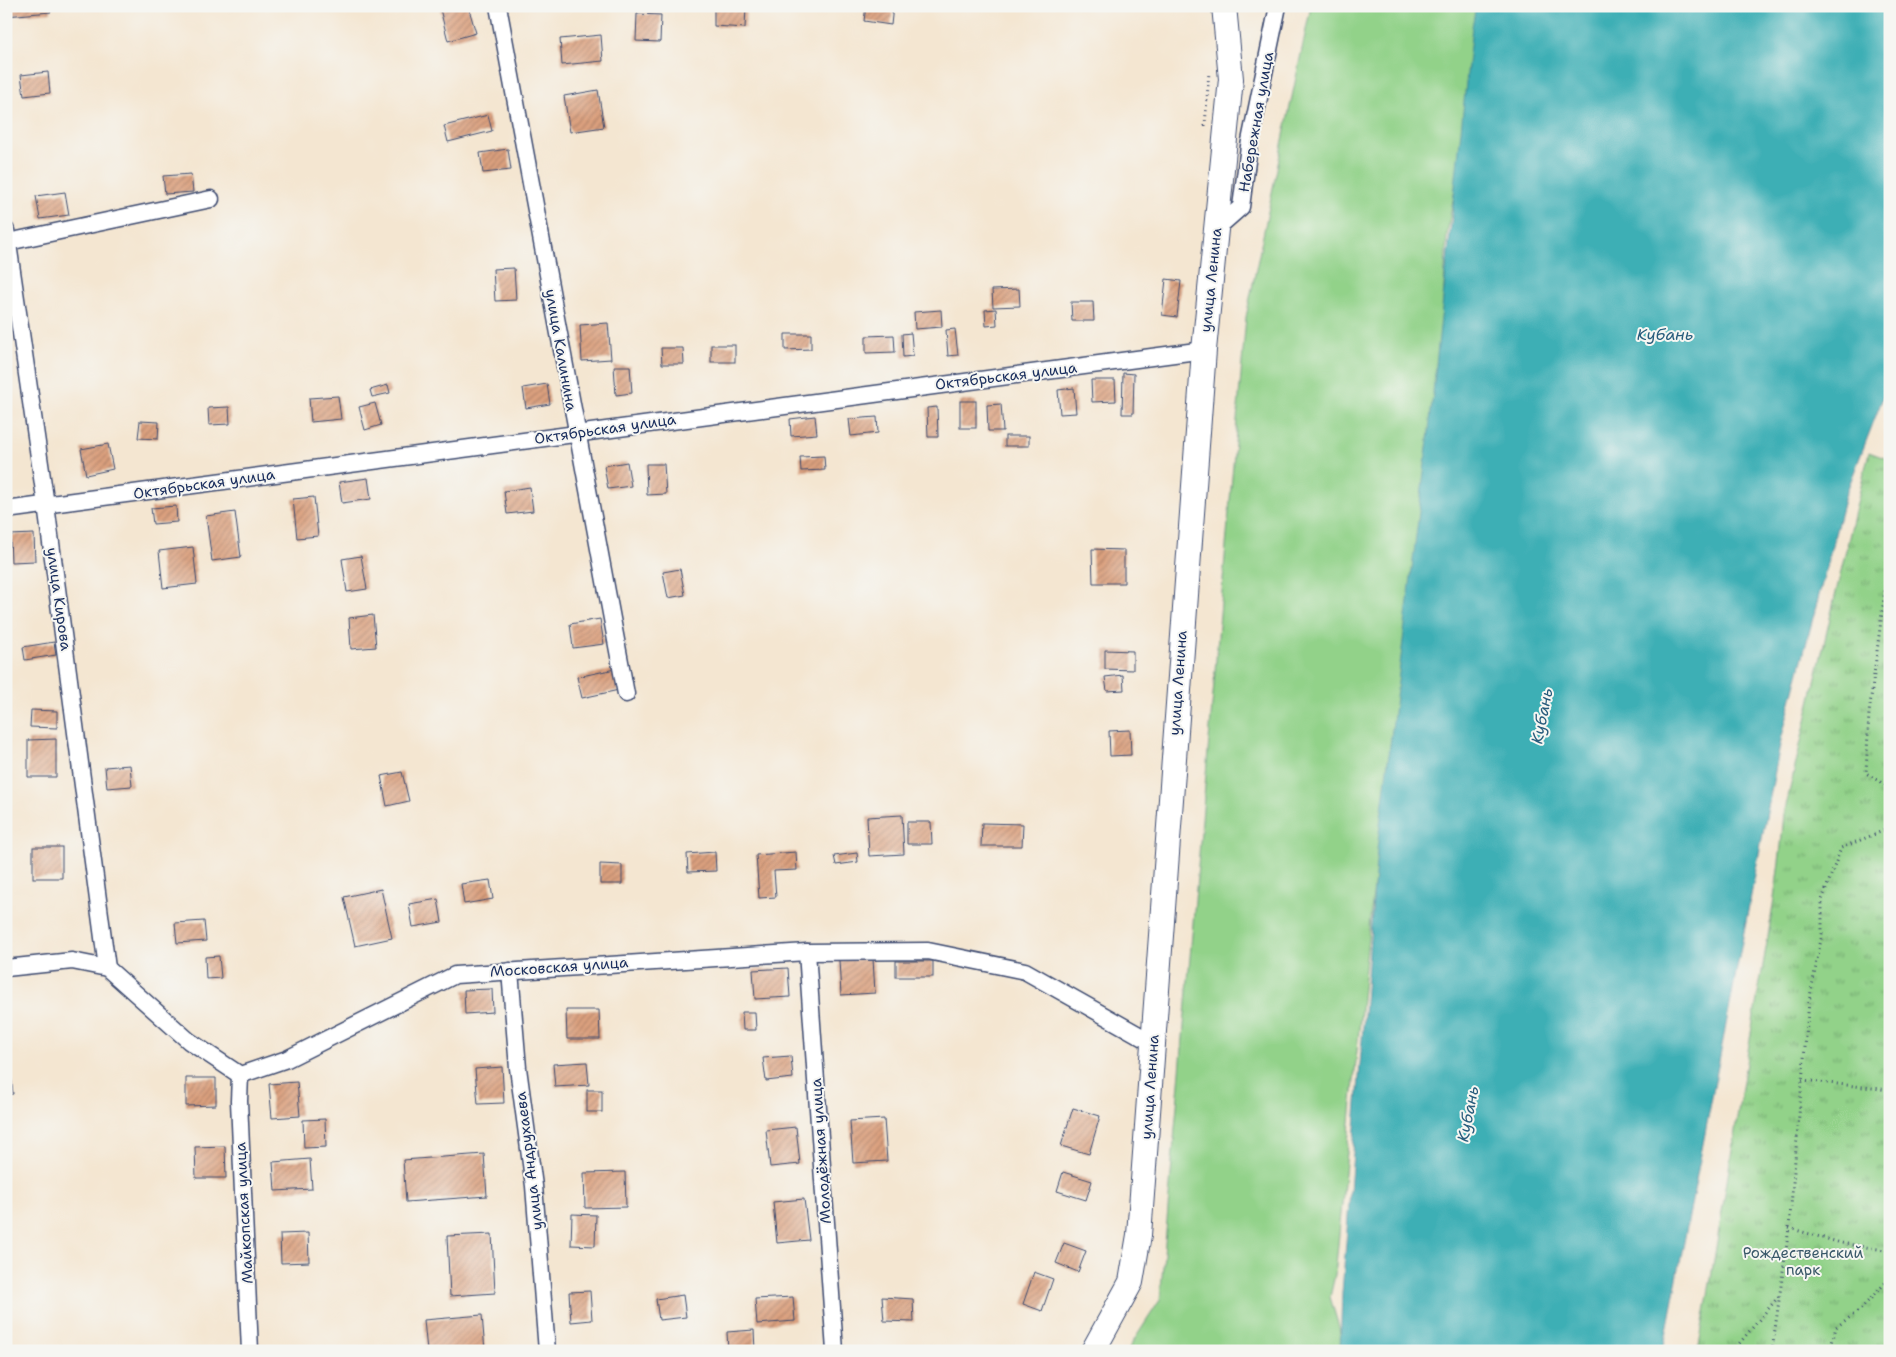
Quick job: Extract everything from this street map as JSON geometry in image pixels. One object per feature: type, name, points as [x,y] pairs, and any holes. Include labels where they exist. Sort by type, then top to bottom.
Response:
[{"type":"street","name":"улица Калинина","points":[[498,6],[626,694]]},
{"type":"street","name":"улица Ленина","points":[[1093,1351],[1132,1282],[1139,1235],[1204,350],[1231,79],[1224,6]]},
{"type":"street","name":"Набережная улица","points":[[1217,228],[1241,207],[1249,146],[1278,6]]},
{"type":"street","points":[[7,236],[211,199]]},
{"type":"street","name":"улица Кирова","points":[[7,236],[46,505],[107,968]]},
{"type":"street","name":"Октябрьская улица","points":[[6,510],[1204,350]]},
{"type":"street","name":"Московская улица","points":[[240,1075],[287,1059],[455,975],[807,952],[928,951],[1026,971],[1153,1043]]},
{"type":"street","name":"Молодёжная улица","points":[[807,952],[835,1351]]},
{"type":"street","points":[[6,968],[72,961],[107,968],[188,1042],[240,1075]]},
{"type":"street","name":"улица Андрухаева","points":[[510,971],[518,1068],[534,1186],[547,1351]]},
{"type":"street","name":"Майкопская улица","points":[[240,1075],[239,1101],[250,1351]]},
{"type":"path","points":[[1890,551],[1869,713],[1866,773],[1890,788]]},
{"type":"path","points":[[1772,1351],[1789,1228],[1809,1002],[1822,934],[1822,900],[1841,848],[1890,828]]},
{"type":"path","points":[[1802,1080],[1890,1090]]},
{"type":"path","points":[[1789,1228],[1841,1243],[1890,1251]]},
{"type":"path","points":[[1830,1351],[1836,1327],[1860,1310],[1890,1278]]},
{"type":"path","points":[[1733,1351],[1775,1303],[1781,1292]]},
{"type":"green space","points":[[1311,6],[1479,6],[1464,135],[1447,235],[1437,405],[1370,918],[1335,1275],[1330,1297],[1339,1327],[1342,1351],[1127,1351],[1160,1300],[1246,317]]},
{"type":"green space","name":"Рождественский парк","points":[[1869,452],[1890,460],[1890,1351],[1698,1351],[1772,912],[1784,814]]},
{"type":"water","name":"Кубань","points":[[1476,6],[1890,6],[1890,379],[1845,496],[1781,740],[1663,1351],[1340,1351],[1342,1293],[1377,850],[1428,440],[1472,27]]},
{"type":"building","points":[[6,6],[51,6],[51,12],[6,16]]},
{"type":"building","points":[[451,6],[468,6],[476,33],[448,41],[440,9]]},
{"type":"building","points":[[714,6],[746,6],[745,28],[714,26]]},
{"type":"building","points":[[866,6],[893,6],[891,25],[864,21]]},
{"type":"building","points":[[637,14],[661,15],[660,42],[636,41]]},
{"type":"building","points":[[601,35],[603,61],[562,65],[560,39]]},
{"type":"building","points":[[48,72],[50,93],[24,96],[21,75]]},
{"type":"building","points":[[598,90],[604,127],[570,132],[564,96]]},
{"type":"building","points":[[488,115],[492,131],[448,142],[444,126]]},
{"type":"building","points":[[508,149],[511,170],[483,173],[480,153]]},
{"type":"building","points":[[191,174],[193,192],[165,194],[163,176]]},
{"type":"building","points":[[65,192],[69,215],[40,219],[36,196]]},
{"type":"building","points":[[514,268],[516,300],[495,301],[493,269]]},
{"type":"building","points":[[1166,279],[1181,281],[1177,317],[1162,315]]},
{"type":"building","points":[[1019,289],[1020,306],[993,307],[992,290]]},
{"type":"building","points":[[1071,302],[1093,302],[1094,321],[1072,321]]},
{"type":"building","points":[[996,309],[997,325],[986,326],[985,310]]},
{"type":"building","points":[[941,310],[942,327],[915,329],[914,312]]},
{"type":"building","points":[[608,323],[611,359],[582,361],[580,325]]},
{"type":"building","points":[[955,329],[958,355],[948,356],[946,330]]},
{"type":"building","points":[[911,333],[913,356],[903,357],[902,334]]},
{"type":"building","points":[[785,334],[811,334],[811,349],[785,350]]},
{"type":"building","points":[[894,335],[895,352],[866,353],[866,336]]},
{"type":"building","points":[[711,345],[735,345],[735,362],[711,362]]},
{"type":"building","points":[[661,348],[683,348],[684,364],[662,364]]},
{"type":"building","points":[[614,366],[630,366],[632,393],[616,395]]},
{"type":"building","points":[[1123,373],[1134,374],[1133,414],[1122,414]]},
{"type":"building","points":[[1091,380],[1115,380],[1116,401],[1092,402]]},
{"type":"building","points":[[547,384],[550,404],[526,408],[523,388]]},
{"type":"building","points":[[388,385],[390,393],[372,397],[370,390]]},
{"type":"building","points":[[1074,388],[1076,413],[1060,414],[1058,390]]},
{"type":"building","points":[[338,396],[341,419],[311,422],[309,398]]},
{"type":"building","points":[[960,401],[976,401],[976,428],[960,428]]},
{"type":"building","points":[[375,403],[381,425],[365,430],[359,407]]},
{"type":"building","points":[[1001,404],[1003,431],[988,431],[987,405]]},
{"type":"building","points":[[229,407],[230,424],[209,425],[208,408]]},
{"type":"building","points":[[937,407],[938,437],[928,437],[927,408]]},
{"type":"building","points":[[815,416],[817,434],[791,436],[790,419]]},
{"type":"building","points":[[877,417],[878,433],[851,436],[849,419]]},
{"type":"building","points":[[140,421],[159,422],[158,439],[138,438]]},
{"type":"building","points":[[1005,436],[1029,436],[1029,446],[1005,446]]},
{"type":"building","points":[[108,444],[113,469],[86,475],[81,449]]},
{"type":"building","points":[[824,456],[825,470],[801,471],[800,457]]},
{"type":"building","points":[[627,462],[631,486],[608,489],[604,466]]},
{"type":"building","points":[[646,464],[664,464],[666,494],[647,495]]},
{"type":"building","points":[[368,478],[371,499],[342,503],[339,482]]},
{"type":"building","points":[[530,487],[533,511],[507,514],[504,491]]},
{"type":"building","points":[[314,497],[318,536],[297,538],[293,499]]},
{"type":"building","points":[[176,506],[177,522],[153,524],[151,508]]},
{"type":"building","points":[[235,512],[241,557],[212,561],[206,516]]},
{"type":"building","points":[[34,534],[35,561],[11,562],[10,535]]},
{"type":"building","points":[[193,547],[197,584],[163,588],[159,551]]},
{"type":"building","points":[[1092,549],[1124,550],[1124,583],[1093,583]]},
{"type":"building","points":[[361,556],[367,589],[347,592],[342,559]]},
{"type":"building","points":[[680,569],[685,595],[668,598],[663,572]]},
{"type":"building","points":[[373,615],[376,647],[351,649],[349,618]]},
{"type":"building","points":[[600,619],[604,644],[573,648],[570,624]]},
{"type":"building","points":[[54,642],[56,655],[25,660],[23,647]]},
{"type":"building","points":[[1105,650],[1133,651],[1133,670],[1105,669]]},
{"type":"building","points":[[615,669],[619,690],[582,698],[577,677]]},
{"type":"building","points":[[1123,675],[1124,690],[1107,691],[1105,677]]},
{"type":"building","points":[[31,710],[57,711],[57,728],[30,727]]},
{"type":"building","points":[[1130,730],[1131,755],[1110,756],[1109,731]]},
{"type":"building","points":[[56,739],[56,777],[28,777],[28,740]]},
{"type":"building","points":[[130,765],[132,786],[107,788],[105,767]]},
{"type":"building","points":[[402,772],[409,801],[387,806],[381,776]]},
{"type":"building","points":[[902,815],[904,854],[869,856],[867,817]]},
{"type":"building","points":[[907,822],[931,822],[932,844],[907,844]]},
{"type":"building","points":[[982,823],[1023,824],[1022,846],[981,846]]},
{"type":"building","points":[[33,847],[62,847],[62,878],[33,878]]},
{"type":"building","points":[[715,852],[716,871],[688,872],[687,854]]},
{"type":"building","points":[[796,852],[797,870],[774,871],[776,897],[759,898],[756,855]]},
{"type":"building","points":[[857,853],[858,862],[836,865],[834,856]]},
{"type":"building","points":[[600,864],[622,865],[622,884],[600,884]]},
{"type":"building","points":[[490,880],[493,899],[464,904],[461,884]]},
{"type":"building","points":[[381,889],[392,938],[355,946],[344,897]]},
{"type":"building","points":[[438,899],[442,922],[413,927],[409,904]]},
{"type":"building","points":[[204,921],[206,941],[177,943],[175,923]]},
{"type":"building","points":[[219,956],[221,978],[206,979],[205,957]]},
{"type":"building","points":[[873,959],[875,993],[841,995],[839,960]]},
{"type":"building","points":[[896,961],[933,961],[933,977],[896,977]]},
{"type":"building","points":[[788,968],[790,997],[755,999],[753,970]]},
{"type":"building","points":[[492,989],[493,1012],[465,1014],[464,990]]},
{"type":"building","points":[[566,1010],[599,1010],[600,1039],[567,1039]]},
{"type":"building","points":[[742,1012],[755,1012],[756,1030],[743,1030]]},
{"type":"building","points":[[791,1056],[793,1078],[766,1081],[763,1058]]},
{"type":"building","points":[[587,1062],[589,1085],[555,1087],[553,1064]]},
{"type":"building","points":[[6,1064],[10,1064],[13,1094],[6,1095]]},
{"type":"building","points":[[502,1067],[504,1103],[478,1104],[475,1069]]},
{"type":"building","points":[[186,1078],[216,1078],[216,1105],[186,1106]]},
{"type":"building","points":[[297,1082],[300,1116],[272,1118],[269,1084]]},
{"type":"building","points":[[587,1090],[602,1090],[602,1112],[587,1112]]},
{"type":"building","points":[[1073,1108],[1100,1116],[1089,1154],[1061,1146]]},
{"type":"building","points":[[325,1119],[326,1147],[304,1148],[303,1120]]},
{"type":"building","points":[[884,1119],[887,1161],[853,1163],[850,1121]]},
{"type":"building","points":[[796,1127],[800,1164],[770,1167],[766,1130]]},
{"type":"building","points":[[225,1146],[226,1178],[196,1178],[195,1147]]},
{"type":"building","points":[[484,1154],[487,1196],[406,1202],[403,1160]]},
{"type":"building","points":[[310,1159],[312,1189],[275,1191],[273,1162]]},
{"type":"building","points":[[625,1172],[626,1207],[585,1208],[584,1173]]},
{"type":"building","points":[[1063,1172],[1092,1181],[1086,1200],[1057,1191]]},
{"type":"building","points":[[804,1199],[809,1240],[777,1243],[773,1202]]},
{"type":"building","points":[[572,1214],[596,1215],[595,1246],[571,1245]]},
{"type":"building","points":[[308,1233],[309,1262],[281,1263],[280,1234]]},
{"type":"building","points":[[492,1234],[495,1293],[450,1296],[447,1236]]},
{"type":"building","points":[[1064,1243],[1086,1251],[1078,1272],[1056,1263]]},
{"type":"building","points":[[1034,1272],[1053,1279],[1042,1311],[1023,1304]]},
{"type":"building","points":[[590,1291],[592,1320],[571,1322],[569,1292]]},
{"type":"building","points":[[683,1295],[686,1317],[659,1320],[656,1299]]},
{"type":"building","points":[[793,1297],[795,1321],[757,1324],[755,1299]]},
{"type":"building","points":[[882,1297],[913,1299],[914,1322],[884,1321]]},
{"type":"building","points":[[482,1315],[485,1351],[427,1351],[424,1320]]},
{"type":"building","points":[[754,1330],[755,1351],[728,1351],[727,1332]]}]
